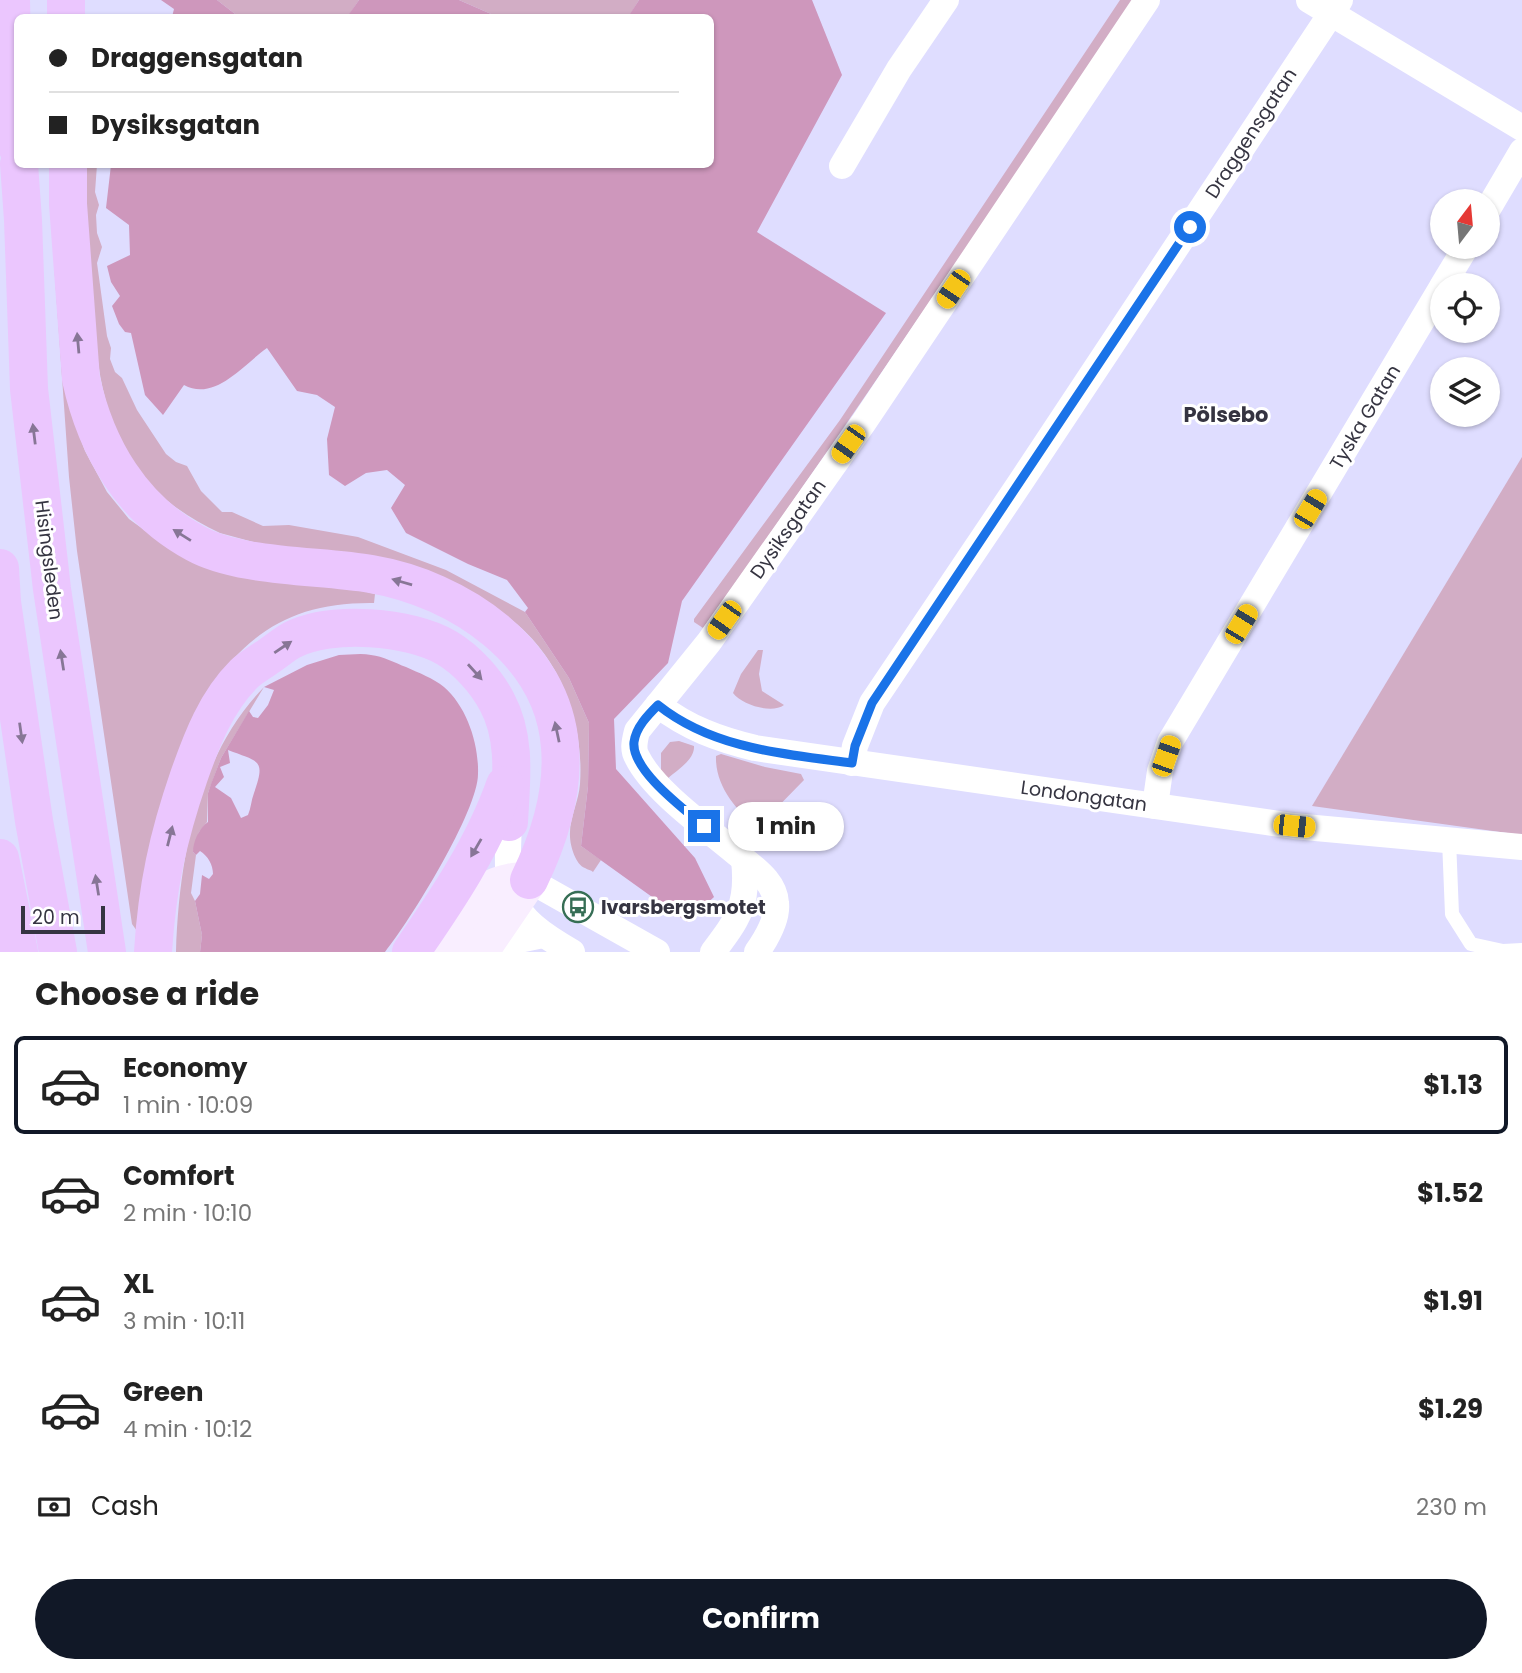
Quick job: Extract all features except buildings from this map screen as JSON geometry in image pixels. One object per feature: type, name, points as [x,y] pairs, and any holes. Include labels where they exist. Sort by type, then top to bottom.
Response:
[{"type":"highway","points":[[11,0],[14,107]]},
{"type":"highway","name":"Hisingsleden","points":[[19,168],[32,416],[52,589],[107,952]]},
{"type":"highway","points":[[23,220],[24,168]]},
{"type":"highway","points":[[68,168],[68,204],[81,379],[97,432],[117,473],[139,499],[165,525],[198,545],[232,556],[372,574],[408,583],[456,603],[483,619],[501,634],[537,675],[552,707],[560,748],[557,800],[546,844],[518,888]]},
{"type":"highway","points":[[0,568],[2,602],[32,807],[58,952]]},
{"type":"highway","points":[[153,952],[161,871],[173,822],[201,741],[221,703],[245,673],[292,640],[313,632],[378,629],[418,636],[449,649],[475,671],[498,703],[512,752],[509,822]]},
{"type":"highway","points":[[411,952],[485,832],[512,763]]},
{"type":"highway","points":[[0,858],[19,952]]},
{"type":"street","points":[[842,166],[899,69],[946,0]]},
{"type":"street","name":"Dysiksgatan","points":[[757,952],[768,933],[776,903],[773,890],[744,860],[664,791],[636,756],[634,744],[637,731],[709,642],[864,422],[1147,0]]},
{"type":"street","points":[[1326,5],[1522,128]]},
{"type":"street","name":"Draggensgatan","points":[[852,763],[855,746],[872,703],[1020,484],[1326,5]]},
{"type":"street","points":[[1500,189],[1522,151]]},
{"type":"street","name":"Tyska Gatan","points":[[1155,806],[1160,771],[1170,742],[1430,306]]},
{"type":"street","name":"Londongatan","points":[[658,705],[687,726],[722,740],[755,748],[1294,826],[1522,847]]},
{"type":"street","points":[[509,822],[524,919],[543,935],[572,952]]},
{"type":"street","points":[[713,952],[738,918],[745,900],[747,882],[744,860]]},
{"type":"street","points":[[480,952],[518,888]]},
{"type":"street","points":[[440,952],[474,905],[490,889],[518,888],[657,952]]},
{"type":"street","points":[[495,952],[519,940],[543,935]]},
{"type":"lane","points":[[1449,840],[1452,914],[1471,944],[1503,951],[1522,950]]},
{"type":"shaded area","points":[[161,0],[217,0],[235,14],[173,14],[174,9]]},
{"type":"shaded area","points":[[217,0],[359,0],[350,14],[235,14]]},
{"type":"shaded area","points":[[359,0],[459,0],[491,14],[349,14]]},
{"type":"shaded area","points":[[459,0],[639,0],[630,14],[491,14]]},
{"type":"shaded area","points":[[639,0],[812,0],[842,75],[757,232],[886,313],[682,601],[668,663],[614,719],[616,769],[695,858],[714,897],[687,922],[581,846],[588,786],[589,723],[569,678],[525,612],[528,608],[507,580],[406,533],[391,508],[405,485],[387,470],[366,473],[345,486],[329,475],[327,439],[335,407],[317,395],[297,391],[267,348],[218,385],[196,389],[184,385],[163,415],[145,395],[131,333],[125,332],[119,324],[112,306],[120,296],[111,282],[107,266],[130,255],[129,225],[106,208],[111,168],[714,168],[714,14],[630,14]]},
{"type":"shaded area","points":[[1120,0],[1133,0],[867,394],[703,628],[694,622],[840,420]]},
{"type":"shaded area","points":[[83,168],[97,168],[97,233],[102,247],[97,263],[111,348],[110,359],[137,410],[166,454],[187,466],[201,491],[222,512],[232,512],[263,526],[289,525],[358,537],[446,570],[525,612],[569,678],[589,723],[588,786],[581,846],[601,860],[593,872],[579,863],[570,840],[580,784],[574,718],[558,677],[534,641],[509,617],[492,606],[220,533],[172,504],[141,475],[121,443],[105,399],[94,329]]},
{"type":"shaded area","points":[[54,263],[73,418],[85,451],[107,492],[129,519],[158,540],[375,594],[374,603],[323,607],[281,622],[244,648],[211,686],[137,931],[132,924],[77,551]]},
{"type":"shaded area","points":[[1522,457],[1522,835],[1312,806]]},
{"type":"shaded area","points":[[758,650],[763,650],[759,674],[762,691],[784,705],[779,708],[757,707],[733,693],[741,674]]},
{"type":"shaded area","points":[[363,654],[389,660],[444,687],[465,715],[474,739],[478,774],[467,813],[441,865],[385,952],[200,952],[202,935],[195,901],[200,894],[202,875],[209,879],[213,871],[205,855],[200,851],[196,855],[193,852],[197,836],[208,822],[208,793],[211,784],[221,758],[249,711],[253,717],[258,718],[268,705],[274,690],[264,687],[307,665],[339,655]],"holes":[[[228,750],[253,760],[259,768],[258,782],[248,815],[241,818],[231,798],[215,787],[224,777],[220,767],[230,763]]]},
{"type":"shaded area","points":[[264,687],[221,758],[208,793],[207,822],[199,832],[193,852],[196,855],[191,893],[202,935],[200,952],[176,952],[187,845],[196,810],[222,744],[241,714]]},
{"type":"shaded area","points":[[679,741],[694,746],[694,751],[685,764],[667,779],[661,771],[661,753],[670,742]]},
{"type":"shaded area","points":[[721,754],[801,774],[804,780],[758,827],[734,805],[723,787],[716,756]]},
{"type":"place","name":"Ivarsbergsmotet","points":[[578,907]]},
{"type":"district","name":"Pölsebo","points":[[1226,414]]},
{"type":"route","points":[[704,826],[664,791],[636,756],[634,744],[637,731],[646,719],[658,705],[687,726],[722,740],[755,748],[852,763],[861,726],[872,703],[1190,227]]}]
